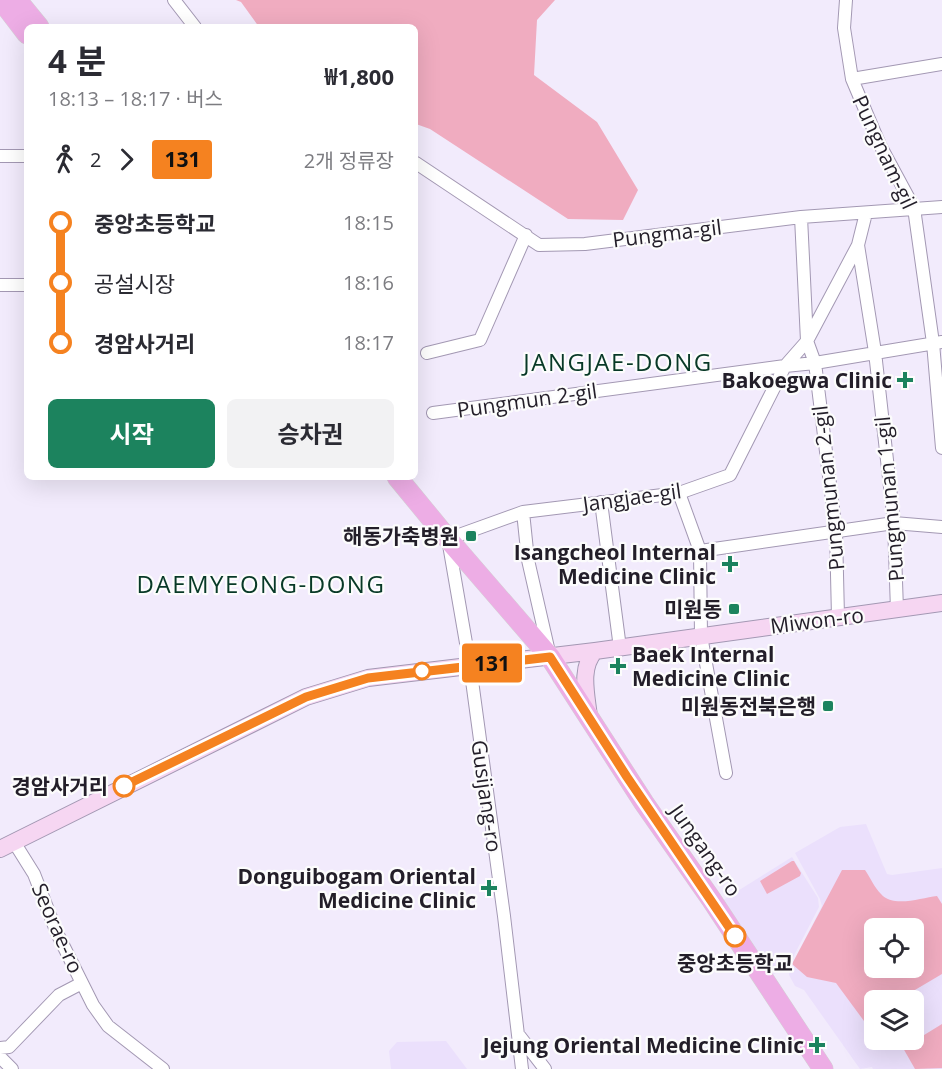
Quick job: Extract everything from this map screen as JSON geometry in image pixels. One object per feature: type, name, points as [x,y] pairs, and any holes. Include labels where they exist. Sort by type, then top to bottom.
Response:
[{"type":"main road","points":[[1,0],[24,30]]},
{"type":"main road","points":[[17,0],[37,24]]},
{"type":"main road","name":"Jungang-ro","points":[[400,480],[550,657],[823,1069]]},
{"type":"street","points":[[174,0],[193,24]]},
{"type":"street","name":"Pungnam-gil","points":[[846,0],[844,28],[852,79],[880,145],[914,208],[937,342],[942,448]]},
{"type":"street","points":[[852,79],[942,64]]},
{"type":"street","points":[[0,156],[24,156]]},
{"type":"street","name":"Pungma-gil","points":[[418,164],[539,245],[585,244],[801,217],[942,207]]},
{"type":"street","name":"Jangjae-gil","points":[[448,539],[523,512],[679,493],[730,475],[785,366],[807,341],[858,245],[866,213]]},
{"type":"street","name":"Pungmunan 2-gil","points":[[801,217],[807,341],[815,363],[836,532],[838,617]]},
{"type":"street","points":[[427,352],[480,340],[526,235]]},
{"type":"street","name":"Pungmunan 1-gil","points":[[858,245],[875,352],[894,523],[897,610]]},
{"type":"street","points":[[0,285],[24,285]]},
{"type":"street","name":"Pungmun 2-gil","points":[[433,413],[815,363],[937,342]]},
{"type":"street","points":[[679,493],[700,551],[701,636],[726,773]]},
{"type":"street","points":[[601,502],[620,648]]},
{"type":"street","name":"Jungang-ro","points":[[523,512],[528,560],[550,657]]},
{"type":"street","points":[[700,551],[894,523],[942,527]]},
{"type":"street","name":"Jungang-ro","points":[[448,539],[461,609]]},
{"type":"street","name":"Miwon-ro","points":[[7,846],[306,697],[368,678],[620,648],[942,603]]},
{"type":"street","name":"Gusijang-ro","points":[[461,609],[504,916],[522,1069]]},
{"type":"street","points":[[589,718],[585,680],[588,659],[595,651]]},
{"type":"street","name":"Seorae-ro","points":[[7,846],[34,874],[57,933],[93,1005],[108,1026],[163,1069]]},
{"type":"street","name":"Seorae-ro","points":[[5,1048],[59,995],[82,983]]},
{"type":"street","points":[[516,1032],[545,1069]]},
{"type":"street","points":[[0,1057],[12,1069]]},
{"type":"shaded area","points":[[236,0],[555,0],[537,20],[534,75],[597,122],[638,190],[623,220],[568,219],[430,129],[418,125],[418,24],[257,24],[241,2]]},
{"type":"shaded area","points":[[866,824],[887,874],[942,868],[942,1069],[873,1069],[872,1067],[860,1069],[804,990],[795,986],[789,975],[790,968],[822,906],[795,853],[840,827]]},
{"type":"shaded area","points":[[792,857],[818,898],[819,907],[788,967],[762,980],[712,907]]},
{"type":"shaded area","points":[[792,861],[801,873],[800,876],[767,894],[760,881]]},
{"type":"shaded area","points":[[842,870],[865,870],[886,898],[908,901],[937,896],[942,904],[942,974],[915,990],[864,990],[864,1021],[836,983],[807,977],[792,964]]},
{"type":"shaded area","points":[[942,1024],[942,1068],[915,1069],[904,1050],[924,1050],[924,1035]]},
{"type":"shaded area","points":[[446,1041],[467,1069],[391,1069],[389,1051],[397,1042]]},
{"type":"bus line","name":"131","points":[[124,786],[306,697],[321,692],[368,678],[550,657],[627,777],[735,936]]},
{"type":"place","name":"Bakoegwa Clinic","points":[[905,380]]},
{"type":"place","name":"해동가축병원","points":[[471,536]]},
{"type":"place","name":"Isangcheol Internal Medicine Clinic","points":[[730,564]]},
{"type":"place","name":"미원동","points":[[734,609]]},
{"type":"place","name":"Baek Internal Medicine Clinic","points":[[618,666]]},
{"type":"place","name":"미원동전북은행","points":[[828,706]]},
{"type":"place","name":"경암사거리","points":[[124,786]]},
{"type":"place","name":"Donguibogam Oriental Medicine Clinic","points":[[489,888]]},
{"type":"place","name":"중앙초등학교","points":[[735,936]]},
{"type":"place","name":"Jejung Oriental Medicine Clinic","points":[[817,1045]]},
{"type":"district","name":"JANGJAE-DONG","points":[[618,361]]},
{"type":"district","name":"DAEMYEONG-DONG","points":[[261,583]]}]
